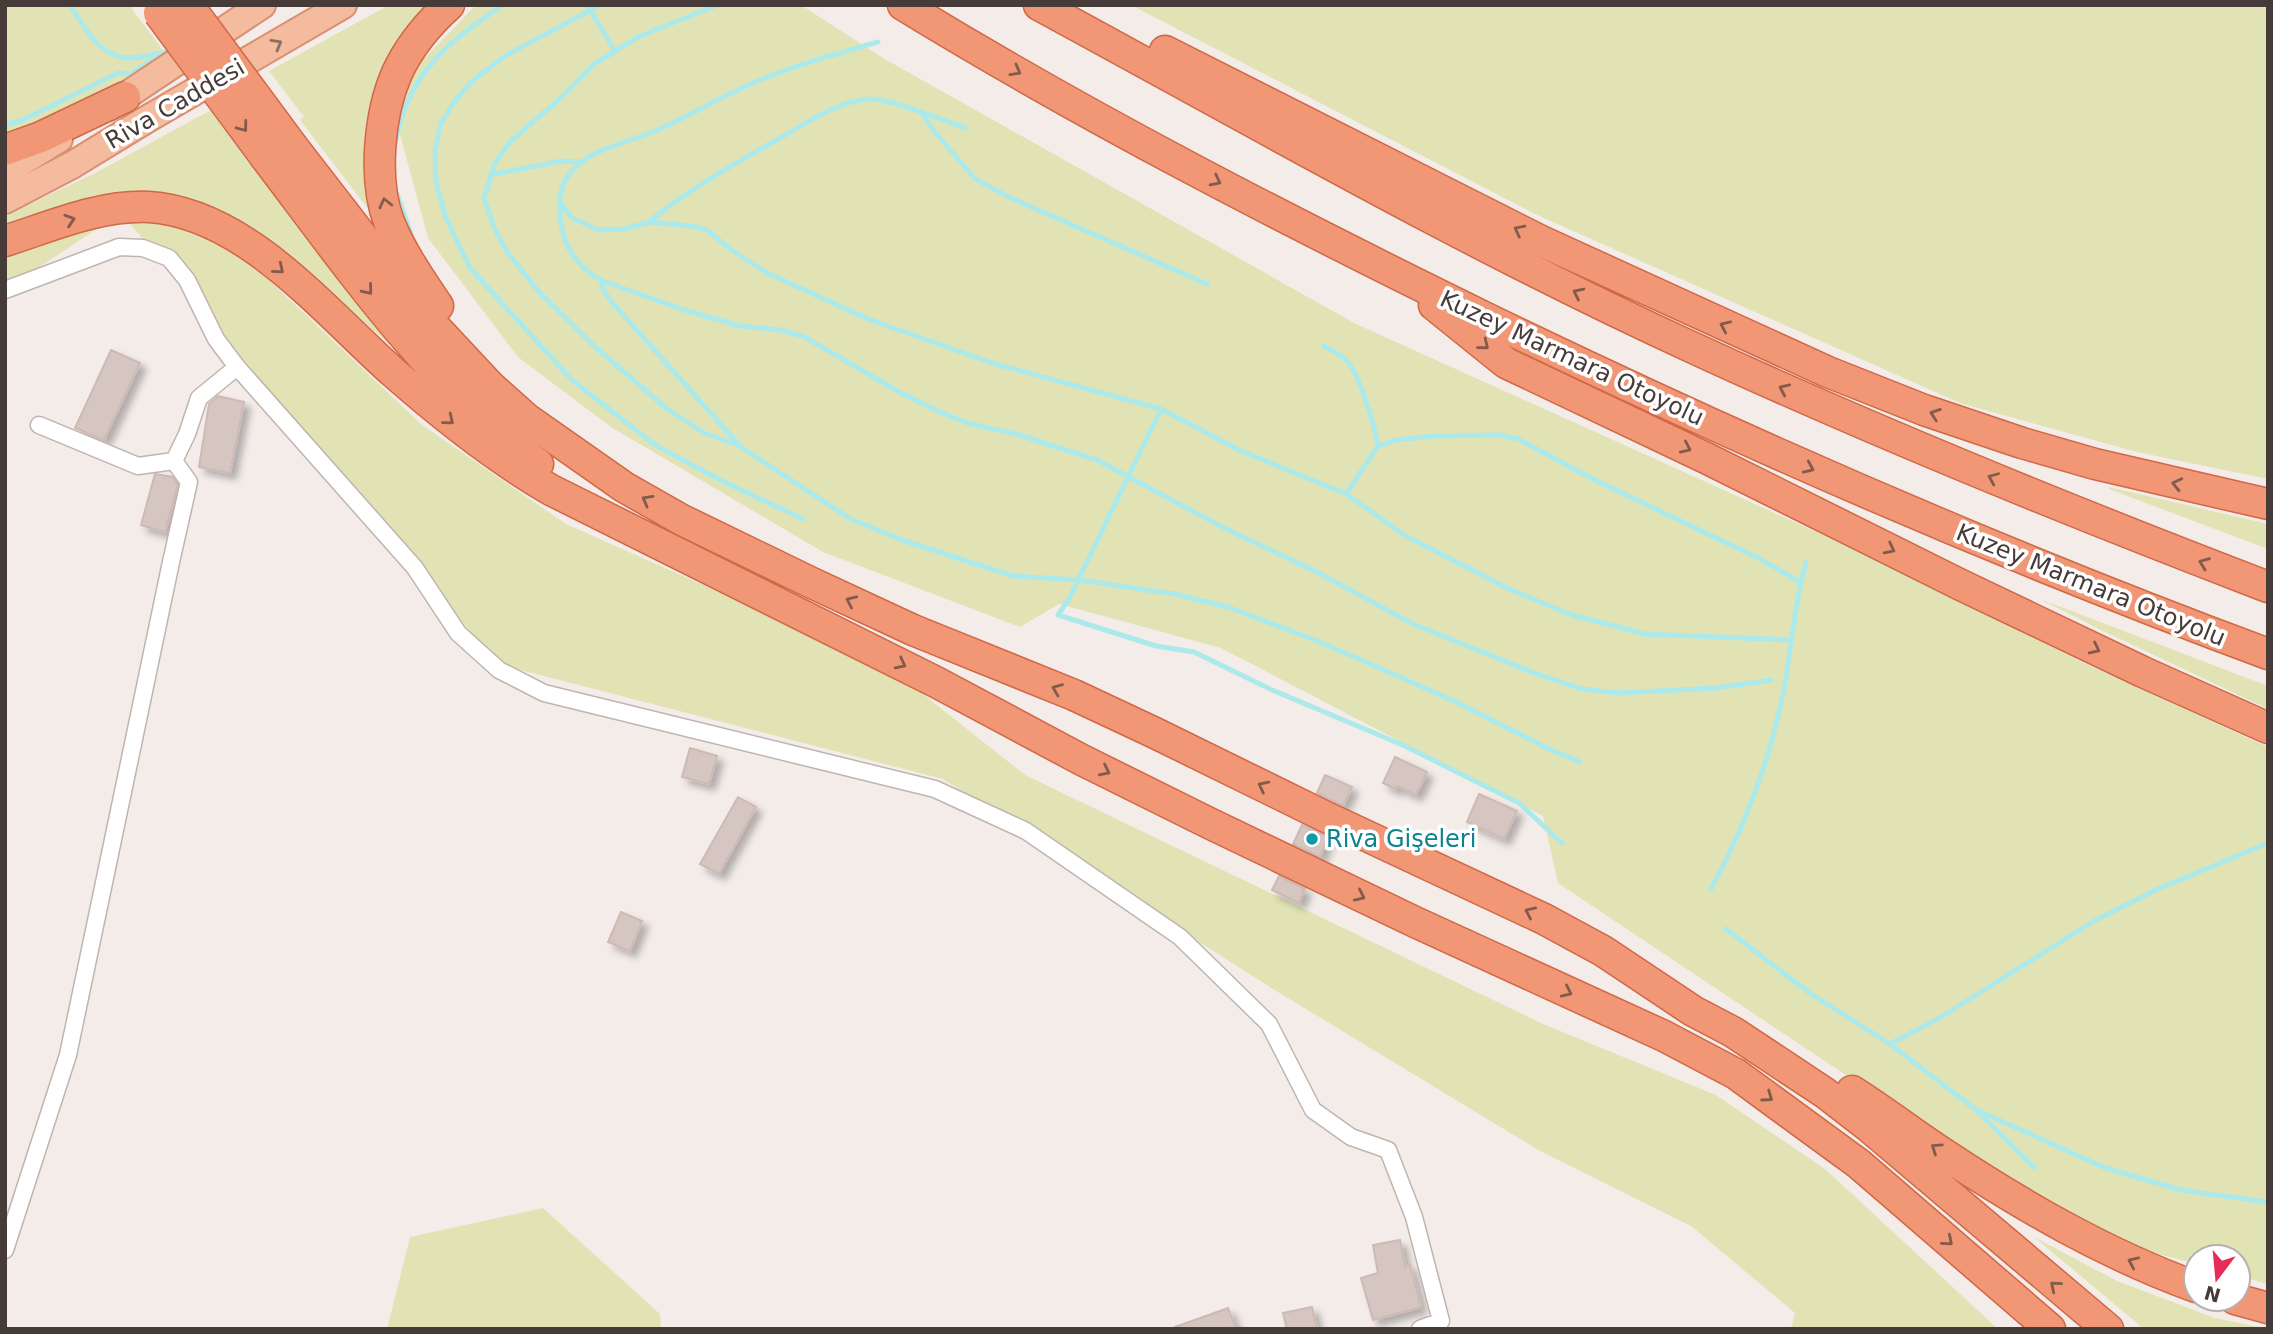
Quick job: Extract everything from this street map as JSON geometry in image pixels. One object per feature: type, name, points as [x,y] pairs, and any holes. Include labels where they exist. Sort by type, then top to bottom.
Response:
[{"type":"highway","points":[[188,5],[280,153],[412,344],[460,396],[531,458],[631,527],[728,575],[774,602]]},
{"type":"highway","points":[[449,5],[419,37],[398,73],[390,94],[380,168],[382,197],[389,221],[409,262],[451,324],[490,368],[591,464]]},
{"type":"highway","name":"Kuzey Marmara Otoyolu","points":[[903,5],[1163,154],[1392,272],[1643,393],[1899,508],[2052,571],[2268,654]]},
{"type":"highway","points":[[1039,5],[1522,266],[1686,345],[2047,501],[2268,587]]},
{"type":"highway","points":[[1059,5],[1168,53],[1541,241],[1828,372],[1924,410],[2021,443],[2108,468],[2268,504]]},
{"type":"highway","points":[[156,9],[280,153],[490,386],[527,419],[624,487],[682,520],[788,572],[913,629],[1074,695],[1544,919],[1603,951],[1825,1093],[2108,1329]]},
{"type":"highway","points":[[5,150],[41,137],[125,97]]},
{"type":"highway","points":[[5,242],[85,215],[130,207],[173,211],[215,225],[266,258],[436,410],[518,471],[586,508],[925,676],[1082,760],[1298,867],[1664,1036],[1736,1074],[1859,1164],[2050,1329]]},
{"type":"highway","points":[[1392,272],[1506,363],[1706,458],[1961,585],[2268,728]]},
{"type":"highway","points":[[1693,1010],[1764,1036],[1809,1062],[1940,1151],[2093,1244],[2182,1282]]},
{"type":"main road","name":"Riva Caddesi","points":[[5,172],[125,97],[262,5]]},
{"type":"main road","name":"Riva Caddesi","points":[[5,200],[72,165],[343,5]]},
{"type":"street","points":[[5,290],[119,247],[143,248],[169,258],[187,280],[216,339],[237,367],[415,568],[458,633],[499,670],[544,693],[935,789],[1026,831],[1180,937],[1269,1024],[1313,1110],[1351,1137],[1388,1150],[1414,1217],[1441,1321],[1420,1329]]},
{"type":"street","points":[[174,461],[187,434],[199,398],[237,367]]},
{"type":"street","points":[[39,425],[138,466],[174,461]]},
{"type":"street","points":[[5,1250],[68,1055],[170,562],[190,481],[174,461]]},
{"type":"green space","points":[[5,5],[136,5],[132,9],[166,54],[83,103],[5,137]]},
{"type":"green space","points":[[389,5],[430,5],[399,41],[386,62],[369,107],[364,155],[372,193],[388,235],[300,120],[304,117],[269,71]]},
{"type":"green space","points":[[476,5],[801,5],[883,58],[1356,324],[1821,534],[2090,666],[2268,747],[2268,1284],[2252,1280],[2252,1243],[2182,1243],[2182,1260],[2151,1252],[2006,1182],[1558,883],[1543,816],[1221,648],[1059,604],[1020,627],[823,552],[611,427],[518,357],[428,238],[399,131],[410,73]]},
{"type":"green space","points":[[1131,5],[2268,5],[2268,479],[2137,452],[1960,403],[1535,214]]},
{"type":"green space","points":[[211,110],[440,389],[271,240],[150,192],[120,192],[81,200],[5,228],[5,216],[99,171]]},
{"type":"green space","points":[[121,212],[176,218],[248,260],[422,425],[566,524],[890,668],[1025,775],[1543,1024],[1716,1095],[1825,1169],[1998,1329],[1791,1329],[1795,1313],[1691,1226],[1540,1151],[1278,992],[943,779],[497,664],[121,213],[18,281],[5,286],[5,252]]},
{"type":"green space","points":[[2109,489],[2268,524],[2268,549]]},
{"type":"green space","points":[[2040,599],[2268,686],[2268,709],[2101,630]]},
{"type":"green space","points":[[543,1208],[660,1314],[661,1329],[387,1329],[410,1237]]},
{"type":"green space","points":[[2034,1237],[2117,1281],[2182,1306],[2182,1313],[2202,1313],[2268,1329],[2144,1329]]},
{"type":"building","points":[[111,350],[140,363],[104,440],[75,428]]},
{"type":"building","points":[[218,396],[244,402],[230,473],[199,467],[209,404]]},
{"type":"building","points":[[155,474],[173,477],[178,484],[165,532],[141,525]]},
{"type":"building","points":[[690,748],[717,756],[709,784],[682,777]]},
{"type":"building","points":[[1395,757],[1427,772],[1416,795],[1383,783]]},
{"type":"building","points":[[1325,775],[1352,787],[1343,806],[1317,793]]},
{"type":"building","points":[[1479,794],[1517,811],[1504,839],[1467,822]]},
{"type":"building","points":[[738,797],[756,807],[719,874],[700,864]]},
{"type":"building","points":[[1302,825],[1328,837],[1320,857],[1293,844]]},
{"type":"building","points":[[1279,876],[1305,889],[1299,903],[1272,890]]},
{"type":"building","points":[[621,912],[642,921],[630,951],[608,942]]},
{"type":"building","points":[[1400,1240],[1405,1266],[1410,1265],[1421,1307],[1373,1320],[1361,1278],[1378,1273],[1373,1245]]},
{"type":"building","points":[[1312,1307],[1317,1329],[1287,1329],[1283,1313]]},
{"type":"building","points":[[1228,1308],[1236,1329],[1175,1329],[1175,1327]]},
{"type":"waterway","points":[[70,5],[91,36],[112,54],[131,58],[161,53]]},
{"type":"waterway","points":[[395,143],[401,118],[420,78],[447,47],[503,5]]},
{"type":"waterway","points":[[587,5],[615,51]]},
{"type":"waterway","points":[[600,5],[505,56],[472,81],[454,102],[441,123],[435,150],[436,183],[446,218],[470,268],[572,380],[655,445],[722,481],[803,519]]},
{"type":"waterway","points":[[718,5],[640,36],[594,64],[563,96],[511,141],[496,161],[484,198],[494,227],[507,252],[539,292],[593,345],[667,409],[704,433],[738,445]]},
{"type":"waterway","points":[[878,42],[762,79],[667,126],[599,152],[578,165],[566,179],[560,207],[564,237],[576,260],[588,272],[603,281],[684,310],[740,326],[781,330],[803,336],[899,392],[967,423],[1016,434],[1097,460],[1411,623],[1534,673],[1582,689],[1618,693],[1716,688],[1771,680]]},
{"type":"waterway","points":[[5,125],[23,120],[118,73],[130,74],[174,47]]},
{"type":"waterway","points":[[649,222],[680,198],[730,167],[811,120],[845,104],[868,99],[889,102],[965,128]]},
{"type":"waterway","points":[[922,113],[975,179],[1011,198],[1207,284]]},
{"type":"waterway","points":[[490,175],[561,161],[582,162]]},
{"type":"waterway","points":[[397,194],[411,234]]},
{"type":"waterway","points":[[560,202],[572,218],[599,230],[624,229],[649,222],[707,230],[767,273],[868,319],[992,363],[1161,409],[1237,449],[1346,494],[1406,536],[1511,590],[1572,615],[1645,634],[1791,640]]},
{"type":"waterway","points":[[603,281],[602,287],[610,300],[741,447],[849,518],[902,540],[1013,576],[1079,580],[1174,594],[1228,607],[1320,642],[1452,700],[1580,762]]},
{"type":"waterway","points":[[1324,346],[1347,361],[1352,369],[1366,402],[1378,446]]},
{"type":"waterway","points":[[1161,409],[1069,599],[1058,615],[1156,646],[1194,652],[1270,689],[1405,746],[1519,803],[1562,843]]},
{"type":"waterway","points":[[1346,494],[1378,446],[1397,440],[1432,436],[1499,435],[1518,439],[1591,478],[1758,558],[1800,582]]},
{"type":"waterway","points":[[1711,889],[1734,844],[1770,748],[1782,699],[1806,562]]},
{"type":"waterway","points":[[1890,1044],[1941,1017],[2094,921],[2158,889],[2268,843]]},
{"type":"waterway","points":[[1726,929],[1811,994],[1890,1044],[1975,1109],[2034,1167]]},
{"type":"waterway","points":[[1979,1111],[2103,1167],[2180,1190],[2268,1202]]},
{"type":"place","name":"Riva Gişeleri","points":[[1312,839]]}]
